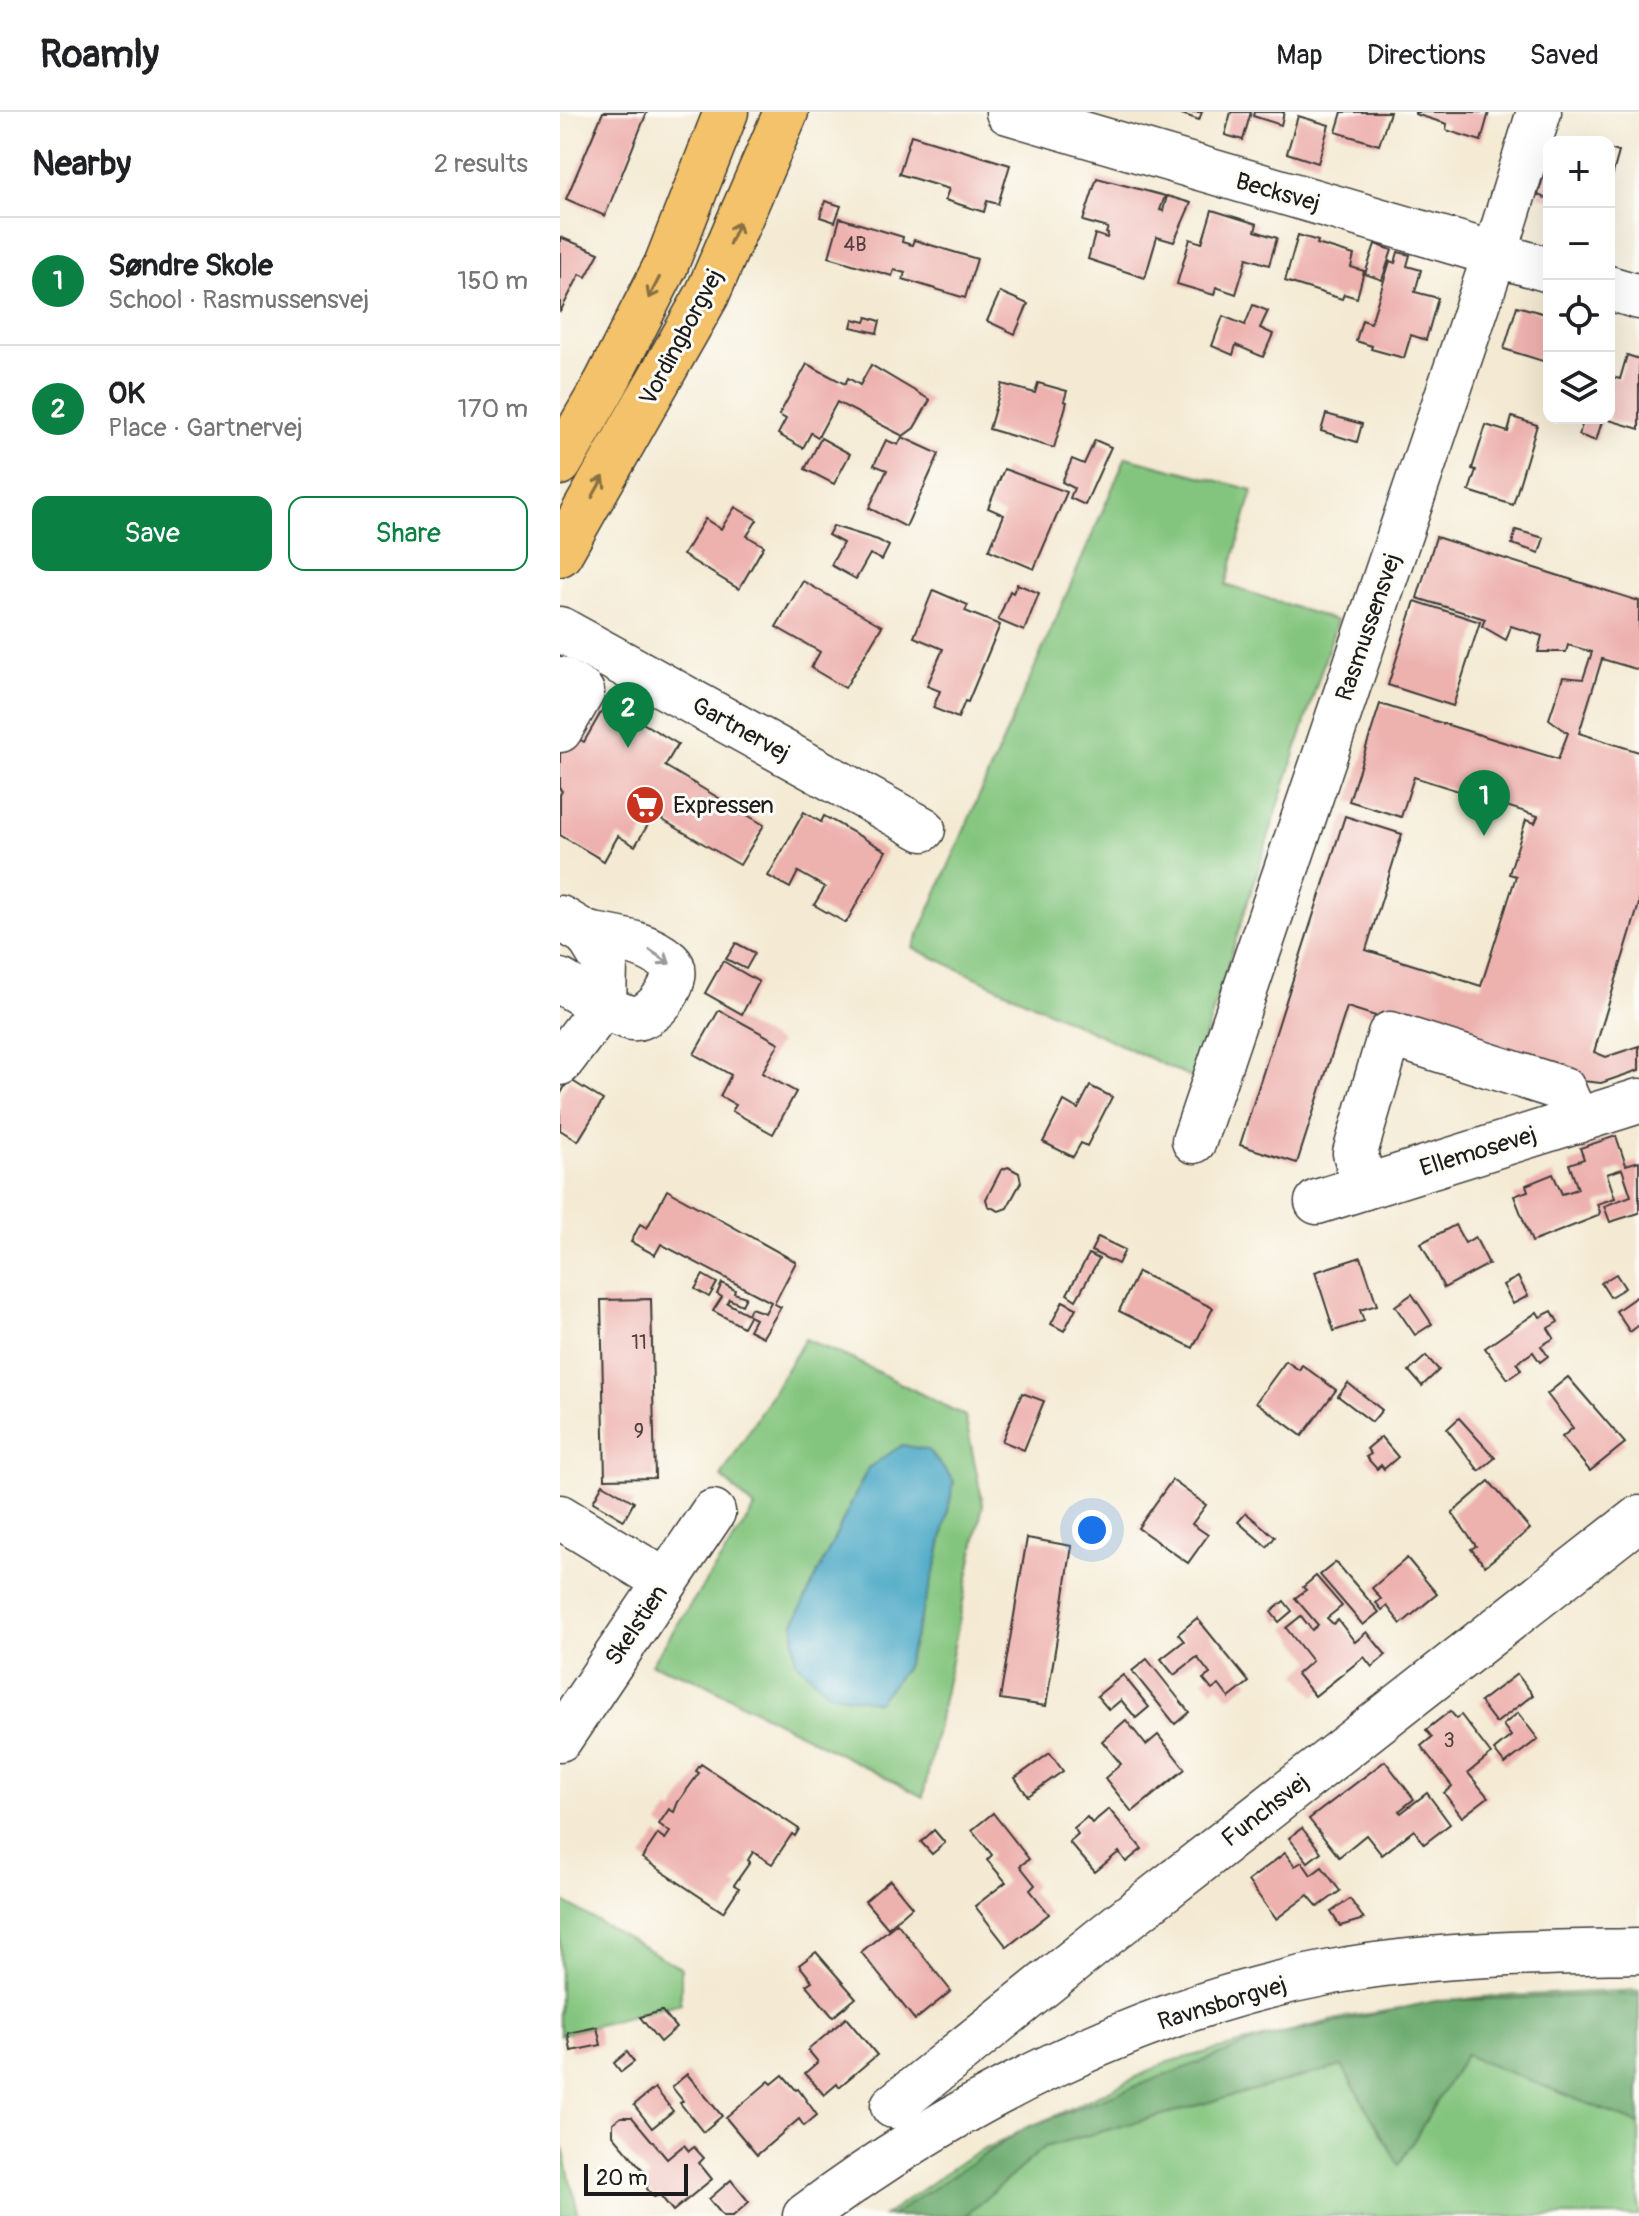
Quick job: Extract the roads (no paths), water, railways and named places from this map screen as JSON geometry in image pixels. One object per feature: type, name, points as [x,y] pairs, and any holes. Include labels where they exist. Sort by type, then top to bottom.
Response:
[{"type":"main road","name":"Vordingborgvej","points":[[560,463],[606,383],[666,265],[726,112]]},
{"type":"main road","name":"Vordingborgvej","points":[[560,554],[707,295],[786,112]]},
{"type":"street","name":"Becksvej","points":[[1008,112],[1543,268]]},
{"type":"street","name":"Rasmussensvej","points":[[1194,1141],[1495,254],[1539,112]]},
{"type":"street","points":[[1615,290],[1639,297]]},
{"type":"street","name":"Gartnervej","points":[[560,629],[923,829]]},
{"type":"street","points":[[560,679],[582,692],[560,730]]},
{"type":"street","points":[[560,1063],[604,1005],[605,964],[574,926]]},
{"type":"street","points":[[560,981],[628,1017],[646,1017],[654,1012],[674,979],[670,962],[638,944],[574,926]]},
{"type":"street","points":[[1365,1187],[1355,1153],[1390,1034],[1563,1089],[1577,1121]]},
{"type":"street","name":"Ellemosevej","points":[[1317,1202],[1639,1101]]},
{"type":"street","name":"Skelstien","points":[[560,1739],[713,1512]]},
{"type":"street","points":[[560,1517],[665,1581]]},
{"type":"street","name":"Funchsvej","points":[[893,2106],[1129,1916],[1639,1518]]},
{"type":"street","name":"Ravnsborgvej","points":[[805,2216],[884,2159],[1040,2070],[1190,2007],[1332,1971],[1470,1955],[1639,1951]]},
{"type":"water","points":[[902,1445],[928,1450],[954,1481],[938,1559],[905,1669],[878,1702],[828,1693],[795,1660],[794,1623],[868,1468]]},
{"type":"place","name":"OK","points":[[628,748]]},
{"type":"place","name":"Expressen","points":[[645,805]]},
{"type":"place","name":"Søndre Skole","points":[[1484,836]]}]
